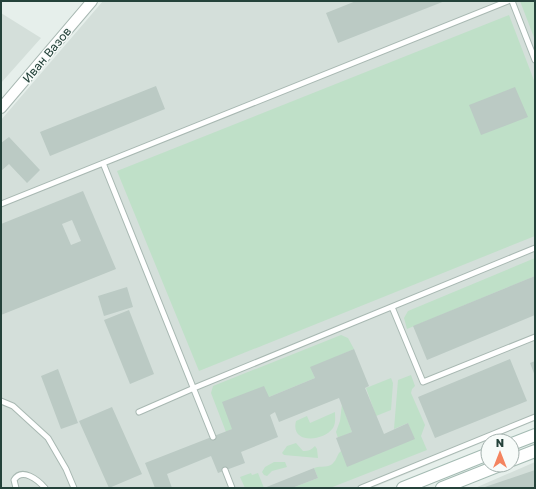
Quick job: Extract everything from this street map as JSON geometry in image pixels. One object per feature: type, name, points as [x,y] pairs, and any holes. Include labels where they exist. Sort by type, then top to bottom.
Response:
[{"type":"main road","points":[[520,441],[535,435]]},
{"type":"main road","points":[[520,457],[535,451]]},
{"type":"main road","points":[[403,488],[480,457]]},
{"type":"main road","points":[[442,488],[480,473]]},
{"type":"street","name":"Иван Вазов","points":[[1,108],[92,1]]},
{"type":"lane","points":[[1,204],[508,1]]},
{"type":"lane","points":[[512,1],[535,60]]},
{"type":"lane","points":[[103,162],[213,437]]},
{"type":"lane","points":[[139,412],[535,248]]},
{"type":"lane","points":[[392,306],[423,382],[535,337]]},
{"type":"lane","points":[[1,401],[13,406],[48,438],[66,469],[74,488]]},
{"type":"lane","points":[[361,488],[535,417]]},
{"type":"lane","points":[[225,470],[232,488]]},
{"type":"lane","points":[[16,488],[14,480],[16,476],[24,474],[30,475],[45,488]]},
{"type":"shaded area","points":[[103,1],[535,1],[535,421],[506,433],[480,433],[480,444],[372,488],[1,488],[1,120]]},
{"type":"shaded area","points":[[1,13],[41,38],[1,83]]},
{"type":"shaded area","points":[[535,462],[535,488],[475,488],[510,473],[520,473],[520,468]]},
{"type":"green space","points":[[520,1],[535,1],[535,40]]},
{"type":"green space","points":[[509,15],[535,83],[535,236],[199,371],[117,171]]},
{"type":"green space","points":[[535,258],[535,276],[407,329],[404,318],[408,311]]},
{"type":"green space","points":[[341,335],[348,338],[354,349],[311,368],[315,378],[269,397],[232,429],[226,432],[211,393],[213,386]]},
{"type":"green space","points":[[411,375],[415,386],[411,393],[425,425],[421,436],[427,450],[330,488],[292,488],[318,478],[314,468],[332,464],[341,451],[414,439],[408,423],[394,429],[398,380]]},
{"type":"green space","points":[[391,378],[393,383],[391,410],[376,416],[366,388]]},
{"type":"green space","points":[[342,404],[352,432],[338,438],[336,432],[340,421]]},
{"type":"green space","points":[[335,412],[335,424],[333,428],[322,436],[315,438],[302,437],[298,434],[295,428],[296,421],[307,416],[310,423]]},
{"type":"green space","points":[[296,443],[303,451],[310,450],[315,446],[317,449],[318,458],[284,455],[282,453],[287,446]]},
{"type":"green space","points":[[274,462],[285,462],[287,467],[272,471],[267,476],[264,475],[262,472],[265,467]]},
{"type":"green space","points":[[251,473],[252,475],[258,473],[264,488],[245,488],[240,477]]},
{"type":"building","points":[[356,1],[445,1],[338,43],[326,13]]},
{"type":"building","points":[[156,86],[165,109],[50,156],[40,132]]},
{"type":"building","points":[[515,87],[528,117],[481,135],[469,105]]},
{"type":"building","points":[[9,137],[40,170],[27,183],[9,164],[1,171],[1,143]]},
{"type":"building","points":[[83,191],[116,269],[1,315],[1,224]],"holes":[[[72,220],[81,241],[71,245],[62,224]]]},
{"type":"building","points":[[535,276],[535,315],[427,360],[413,326]]},
{"type":"building","points":[[127,287],[133,307],[104,316],[98,296]]},
{"type":"building","points":[[129,310],[154,374],[130,384],[104,320]]},
{"type":"building","points":[[354,349],[369,386],[365,388],[384,434],[408,423],[415,439],[347,467],[336,438],[352,432],[339,398],[279,422],[275,412],[270,415],[278,437],[241,452],[245,463],[218,473],[211,456],[167,474],[172,488],[155,488],[145,463],[232,429],[222,402],[264,386],[269,397],[315,378],[310,367]]},
{"type":"building","points":[[510,359],[527,401],[435,438],[418,397]]},
{"type":"building","points":[[535,361],[535,376],[530,363]]},
{"type":"building","points":[[58,369],[78,423],[61,429],[41,376]]},
{"type":"building","points":[[112,407],[142,474],[109,488],[79,421]]},
{"type":"building","points":[[314,468],[318,478],[292,488],[264,488]]},
{"type":"building","points":[[535,470],[535,488],[482,488]]}]
